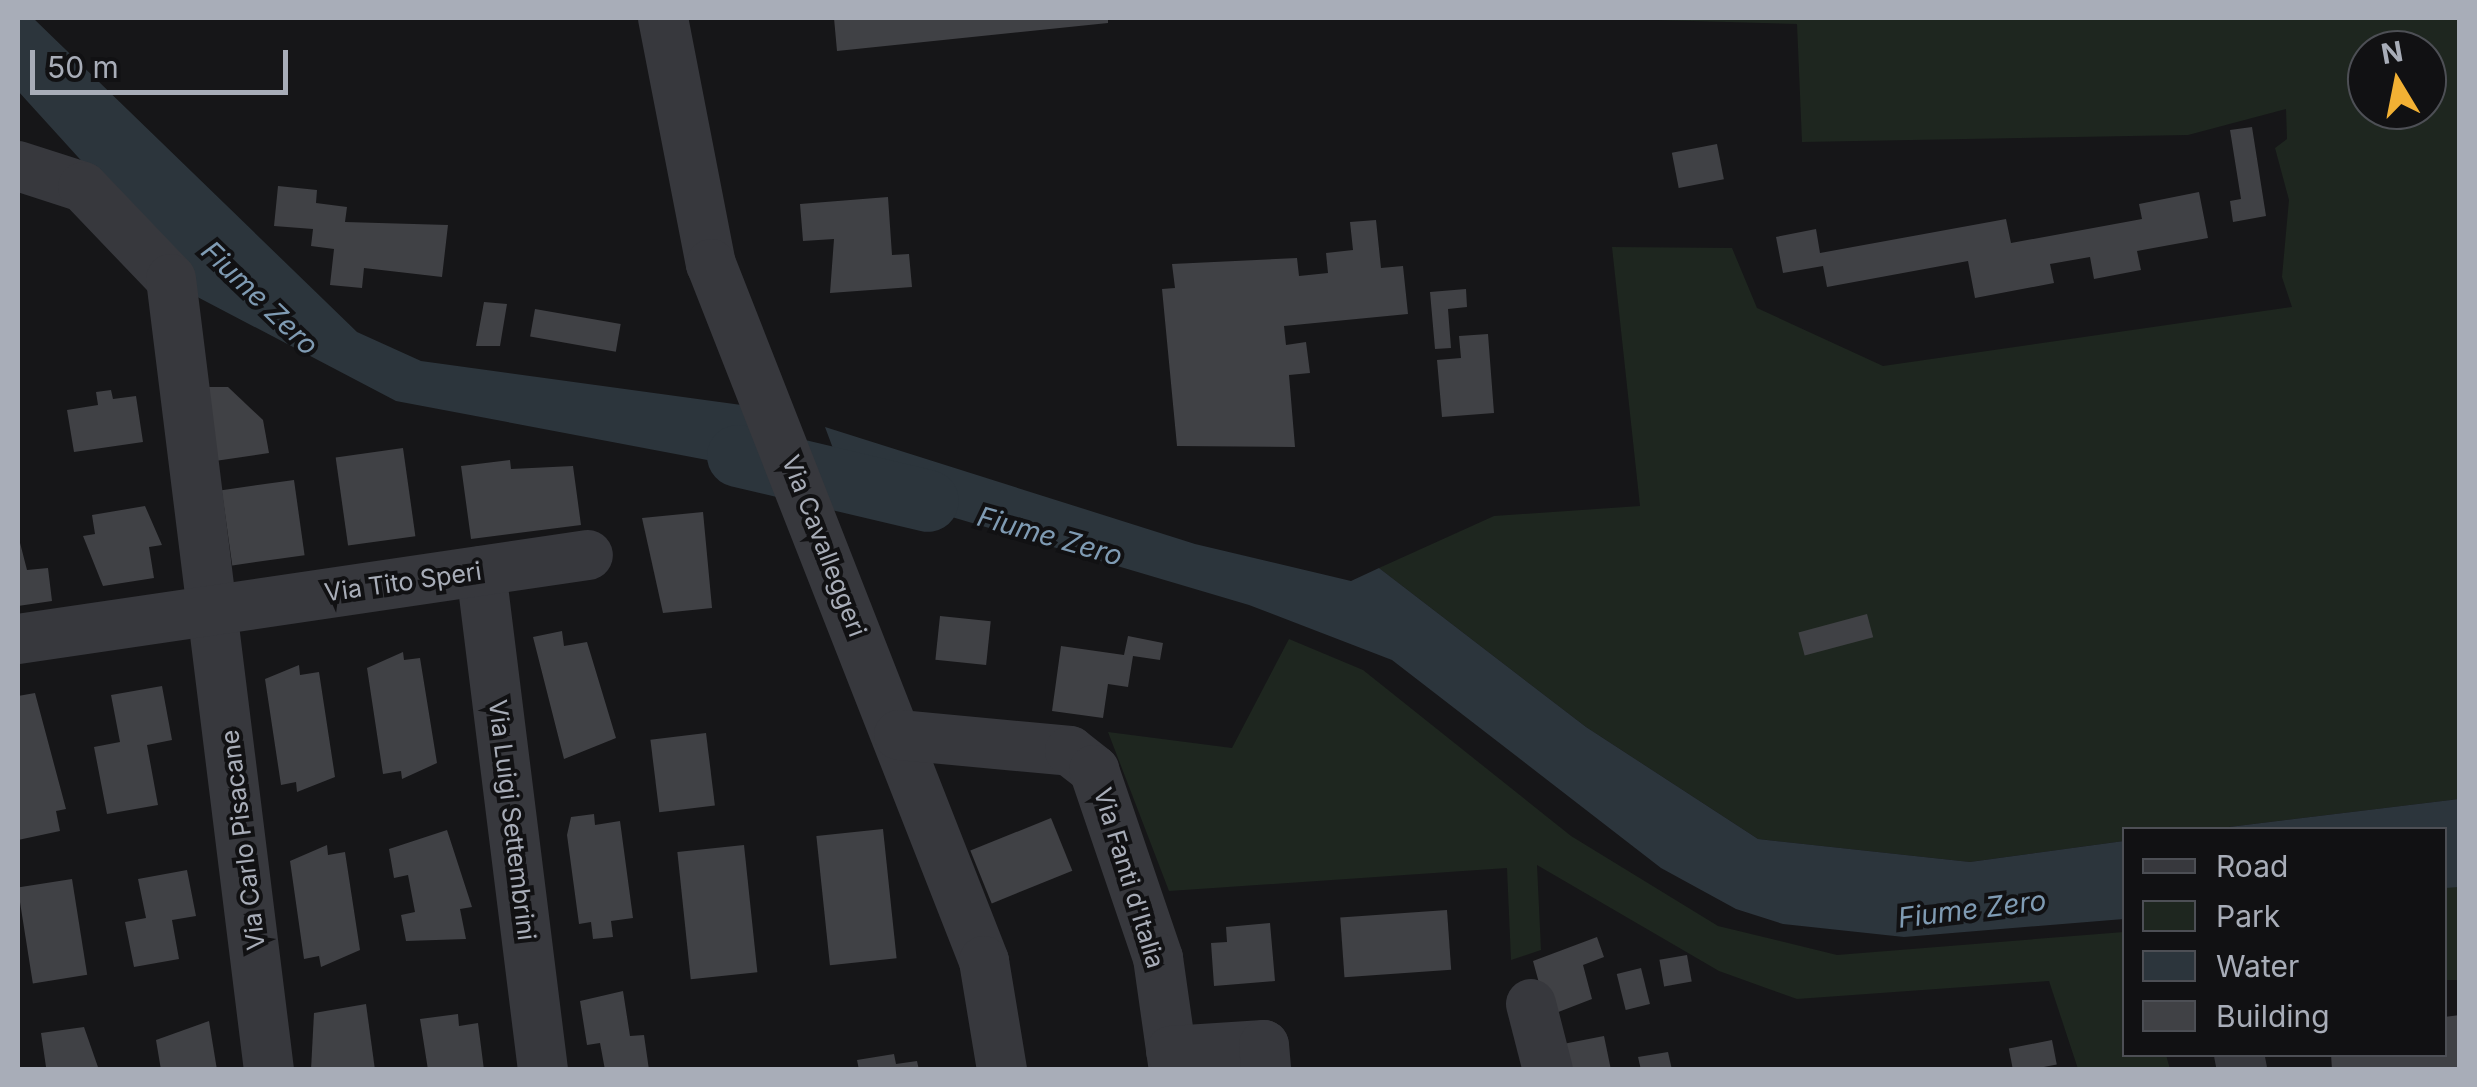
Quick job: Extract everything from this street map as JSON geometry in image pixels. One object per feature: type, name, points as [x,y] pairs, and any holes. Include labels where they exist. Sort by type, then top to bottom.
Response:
[{"type":"street","name":"Via Cavalleggeri","points":[[663,18],[712,264],[984,961],[1002,1070]]},
{"type":"street","points":[[18,166],[83,187],[171,279],[217,610]]},
{"type":"street","name":"Via Tito Speri","points":[[18,639],[588,555]]},
{"type":"street","name":"Via Luigi Settembrini","points":[[481,570],[543,1070]]},
{"type":"street","name":"Via Carlo Pisacane","points":[[217,610],[269,1070]]},
{"type":"street","name":"Via Fanti d'Italia","points":[[899,735],[1070,751],[1094,770],[1158,958],[1172,1060]]},
{"type":"street","points":[[1531,1004],[1548,1070]]},
{"type":"street","points":[[1172,1060],[1264,1045],[1266,1070]]},
{"type":"green space","points":[[1586,18],[2459,18],[2459,799],[2229,827],[2122,827],[2122,841],[1970,862],[1758,839],[1586,727],[1379,568],[1494,516],[1640,506],[1612,247],[1732,248],[1757,308],[1883,366],[2292,307],[2282,277],[2289,200],[2275,148],[2287,139],[2286,109],[2188,135],[1802,142],[1797,24]]},
{"type":"green space","points":[[1289,639],[1363,670],[1571,836],[1718,926],[1837,955],[2122,932],[2122,1057],[2167,1057],[2170,1069],[2078,1069],[2049,981],[1797,999],[1719,971],[1537,865],[1541,950],[1511,960],[1507,868],[1169,891],[1108,732],[1232,748]]},
{"type":"green space","points":[[2447,887],[2459,887],[2459,980],[2447,980]]},
{"type":"water","points":[[18,18],[33,18],[357,332],[421,361],[756,407],[776,473],[396,401],[186,291],[156,243],[18,91]]},
{"type":"water","points":[[825,427],[1195,544],[1351,581],[1379,568],[1586,727],[1758,839],[1970,862],[2122,841],[2122,919],[1904,937],[1783,924],[1736,909],[1661,868],[1392,660],[1249,605],[847,486]]},
{"type":"water","points":[[2459,799],[2459,887],[2447,888],[2447,827],[2229,827]]},
{"type":"building","points":[[834,18],[1108,18],[1108,23],[837,51]]},
{"type":"building","points":[[2252,127],[2266,216],[2233,222],[2230,201],[2241,199],[2230,130]]},
{"type":"building","points":[[1717,144],[1724,179],[1679,188],[1672,153]]},
{"type":"building","points":[[278,186],[317,190],[316,203],[347,207],[345,222],[448,225],[442,277],[364,268],[362,288],[330,285],[334,249],[311,246],[313,229],[274,226]]},
{"type":"building","points":[[2199,192],[2208,238],[2137,251],[2141,270],[2094,279],[2090,257],[2050,264],[2054,283],[1975,298],[1968,261],[1827,287],[1823,266],[1783,273],[1776,237],[1816,229],[1820,253],[2006,219],[2011,243],[2142,219],[2139,204]]},
{"type":"building","points":[[888,197],[892,255],[909,254],[912,287],[830,293],[834,239],[803,241],[800,204]]},
{"type":"building","points":[[1376,220],[1381,268],[1403,266],[1408,314],[1284,326],[1286,345],[1306,342],[1310,373],[1289,375],[1295,447],[1177,446],[1162,289],[1175,288],[1172,264],[1297,258],[1299,276],[1328,273],[1326,253],[1353,250],[1350,222]]},
{"type":"building","points":[[1466,289],[1467,307],[1448,309],[1451,348],[1435,349],[1430,292]]},
{"type":"building","points":[[484,302],[507,304],[500,346],[476,346]]},
{"type":"building","points":[[535,309],[621,324],[616,352],[530,337]]},
{"type":"building","points":[[1488,334],[1494,413],[1442,417],[1437,360],[1461,358],[1459,336]]},
{"type":"building","points":[[204,387],[228,387],[263,420],[269,453],[215,461]]},
{"type":"building","points":[[111,390],[113,399],[136,396],[143,442],[74,452],[67,410],[98,405],[96,392]]},
{"type":"building","points":[[403,448],[415,536],[348,546],[336,457]]},
{"type":"building","points":[[510,460],[511,469],[573,466],[581,525],[471,539],[461,466]]},
{"type":"building","points":[[294,480],[305,555],[232,565],[222,490]]},
{"type":"building","points":[[145,506],[162,545],[149,547],[154,578],[103,586],[83,536],[95,534],[92,515]]},
{"type":"building","points":[[703,512],[712,608],[663,613],[642,518]]},
{"type":"building","points":[[18,535],[27,570],[48,568],[52,601],[18,606]]},
{"type":"building","points":[[1867,614],[1873,637],[1805,656],[1798,632]]},
{"type":"building","points":[[940,616],[991,621],[986,665],[935,660]]},
{"type":"building","points":[[562,631],[564,646],[587,642],[616,738],[564,759],[533,637]]},
{"type":"building","points":[[1128,636],[1163,643],[1160,660],[1133,656],[1128,687],[1108,684],[1103,718],[1052,711],[1061,646],[1124,655]]},
{"type":"building","points":[[403,652],[404,660],[420,658],[437,763],[402,779],[401,771],[383,774],[367,668]]},
{"type":"building","points":[[299,665],[300,675],[319,672],[335,777],[297,792],[296,782],[281,785],[265,679]]},
{"type":"building","points":[[162,686],[172,740],[147,745],[158,805],[107,814],[94,747],[120,742],[111,695]]},
{"type":"building","points":[[35,693],[66,809],[56,811],[60,831],[18,840],[18,696]]},
{"type":"building","points":[[706,733],[715,805],[659,812],[650,740]]},
{"type":"building","points":[[594,814],[595,825],[620,821],[633,918],[611,921],[613,937],[593,939],[591,922],[579,924],[567,835],[571,817]]},
{"type":"building","points":[[1051,818],[1072,871],[992,903],[970,851]]},
{"type":"building","points":[[883,829],[897,958],[830,965],[816,836]]},
{"type":"building","points":[[447,830],[472,907],[460,909],[466,939],[406,941],[401,915],[415,912],[408,875],[394,878],[389,849]]},
{"type":"building","points":[[327,845],[328,855],[345,852],[360,950],[321,967],[319,956],[304,959],[290,861]]},
{"type":"building","points":[[744,845],[757,972],[691,979],[677,852]]},
{"type":"building","points":[[187,870],[196,916],[172,920],[179,959],[134,967],[125,922],[146,918],[138,879]]},
{"type":"building","points":[[72,879],[87,975],[33,983],[18,888]]},
{"type":"building","points":[[1447,910],[1451,970],[1344,977],[1340,917]]},
{"type":"building","points":[[1270,923],[1275,981],[1214,986],[1211,943],[1227,942],[1226,927]]},
{"type":"building","points":[[1597,937],[1604,957],[1583,965],[1592,999],[1548,1016],[1533,961]]},
{"type":"building","points":[[1687,955],[1692,982],[1664,986],[1659,960]]},
{"type":"building","points":[[1641,968],[1650,1004],[1626,1010],[1617,974]]},
{"type":"building","points":[[623,991],[630,1036],[644,1035],[649,1070],[605,1070],[600,1043],[587,1045],[580,1001]]},
{"type":"building","points":[[366,1004],[375,1070],[311,1070],[314,1013]]},
{"type":"building","points":[[458,1014],[459,1026],[478,1023],[484,1070],[428,1070],[420,1019]]},
{"type":"building","points":[[2460,1015],[2460,1070],[2332,1070],[2331,1057],[2447,1057],[2447,1017]]},
{"type":"building","points":[[209,1021],[217,1070],[161,1070],[156,1040]]},
{"type":"building","points":[[84,1027],[99,1070],[46,1067],[41,1033]]},
{"type":"building","points":[[1604,1036],[1611,1070],[1568,1070],[1563,1044]]},
{"type":"building","points":[[2052,1040],[2057,1065],[2013,1070],[2009,1048]]},
{"type":"building","points":[[1668,1052],[1672,1070],[1641,1070],[1638,1057]]},
{"type":"building","points":[[894,1054],[896,1064],[917,1061],[919,1070],[859,1070],[857,1060]]},
{"type":"waterway","name":"Fiume Zero","points":[[738,456],[928,501]]}]
